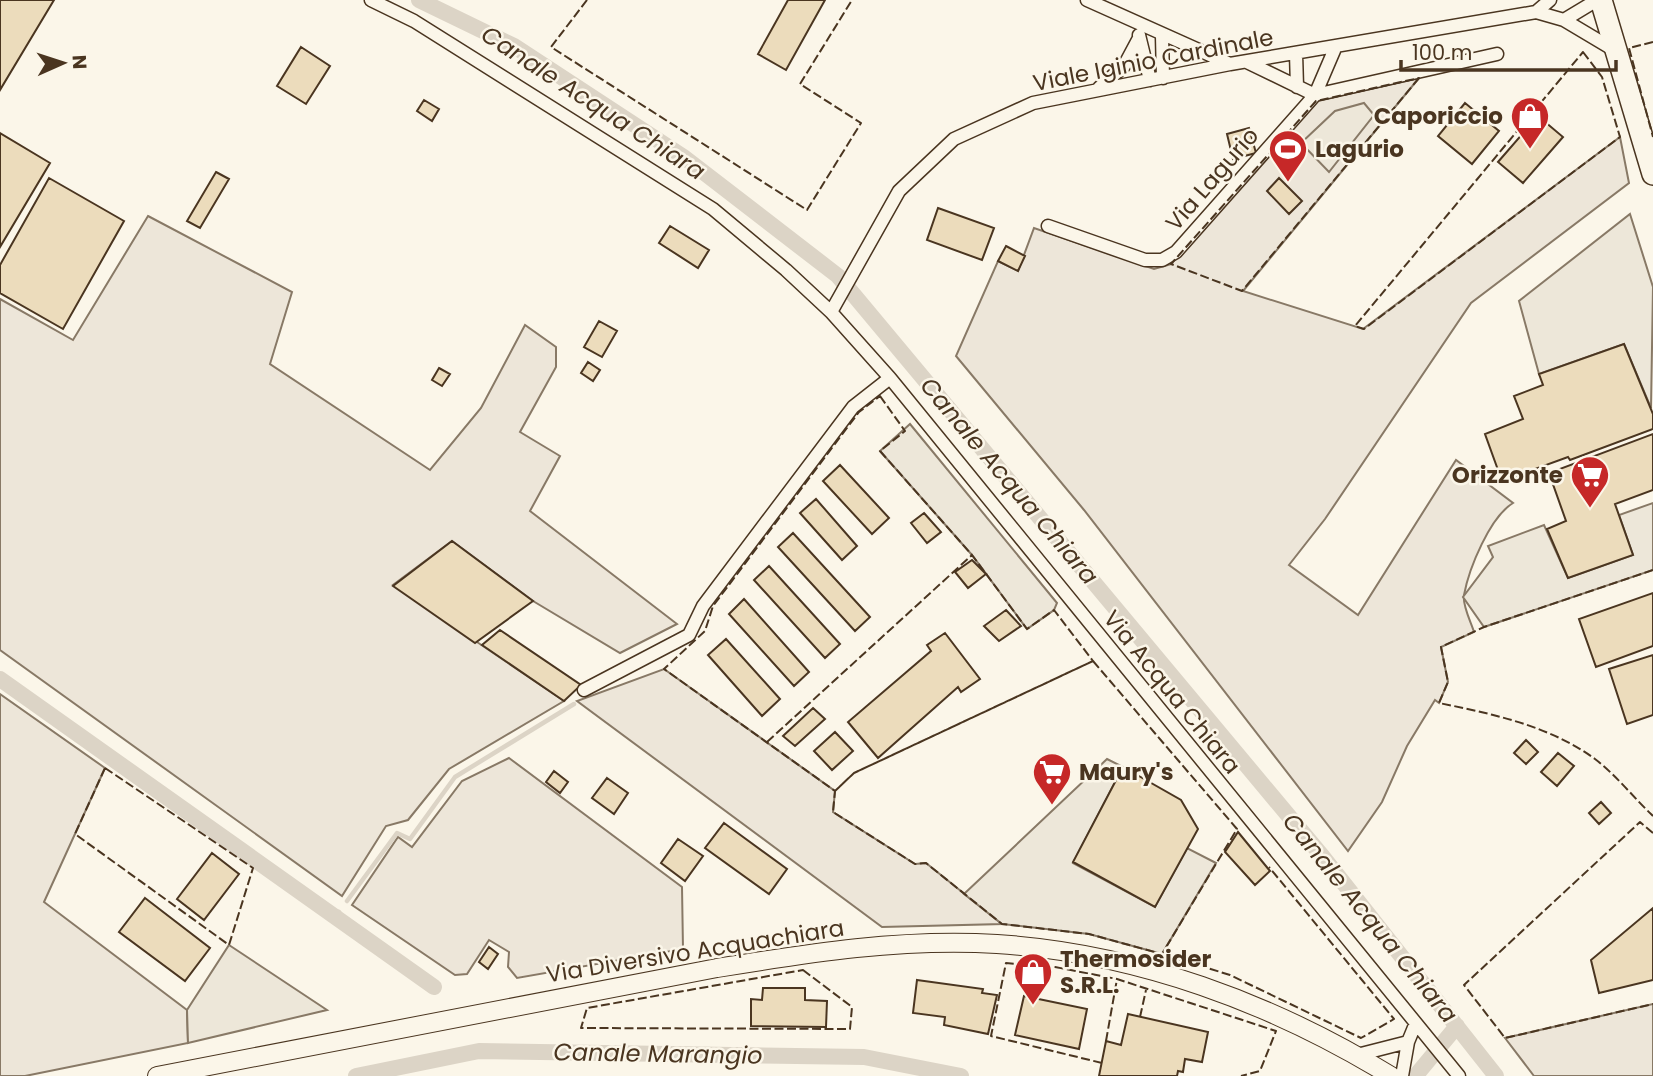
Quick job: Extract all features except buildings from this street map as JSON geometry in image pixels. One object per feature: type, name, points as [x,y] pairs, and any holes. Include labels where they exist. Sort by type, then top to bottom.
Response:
[{"type":"main road","points":[[1599,0],[1652,170]]},
{"type":"main road","name":"Via Diversivo Acquachiara","points":[[157,1076],[717,968],[806,954],[945,943],[999,944],[1108,960],[1217,989],[1357,1055],[1391,1074]]},
{"type":"street","name":"Via Acqua Chiara","points":[[371,0],[414,21],[713,209],[831,312],[890,378],[1456,1074]]},
{"type":"street","points":[[1087,0],[1162,36],[1230,64]]},
{"type":"street","points":[[1536,12],[1550,0]]},
{"type":"street","points":[[1564,20],[1599,0]]},
{"type":"street","name":"Viale Iginio Cardinale","points":[[831,312],[899,191],[954,139],[1032,103],[1230,64],[1536,12]]},
{"type":"street","points":[[1536,12],[1564,20],[1616,51]]},
{"type":"street","points":[[1136,24],[1156,79]]},
{"type":"street","points":[[1156,79],[1162,36]]},
{"type":"street","points":[[1099,88],[1124,66],[1139,38]]},
{"type":"street","name":"Via Lagurio","points":[[1048,226],[1145,260],[1162,260],[1175,252],[1315,95],[1336,47]]},
{"type":"street","points":[[1302,52],[1322,74]]},
{"type":"street","points":[[1297,87],[1302,52]]},
{"type":"street","points":[[1247,62],[1315,95],[1497,54]]},
{"type":"street","points":[[584,690],[689,635],[703,606],[853,407],[890,378]]},
{"type":"street","points":[[1391,1074],[1415,1025]]},
{"type":"street","points":[[1357,1055],[1408,1042]]},
{"type":"shaded area","points":[[1419,78],[1243,291],[1363,329],[1620,137],[1629,183],[1471,303],[1325,519],[1289,565],[1358,615],[1456,460],[1513,503],[1496,519],[1489,531],[1467,584],[1464,604],[1474,632],[1441,647],[1448,682],[1439,703],[1435,700],[1407,746],[1382,802],[1348,851],[1084,510],[956,356],[998,261],[1018,271],[1034,228],[1154,269],[1171,264],[1316,101]]},
{"type":"shaded area","points":[[1364,103],[1374,115],[1329,172],[1301,143],[1335,111]]},
{"type":"shaded area","points":[[1630,214],[1653,287],[1651,408],[1624,344],[1539,374],[1519,301]]},
{"type":"shaded area","points":[[148,216],[292,292],[270,364],[430,470],[481,408],[525,325],[556,347],[556,367],[520,432],[560,456],[530,511],[677,624],[620,653],[533,601],[452,541],[393,585],[564,701],[449,769],[408,820],[386,826],[342,896],[0,650],[0,299],[73,340]]},
{"type":"shaded area","points":[[910,424],[1057,603],[1054,610],[1027,629],[972,555],[880,451]]},
{"type":"shaded area","points":[[1653,503],[1653,570],[1484,627],[1463,597],[1493,557],[1488,546],[1544,525],[1568,578],[1633,555],[1619,515]]},
{"type":"shaded area","points":[[664,669],[835,791],[833,812],[915,864],[926,863],[1002,924],[882,927],[577,701]]},
{"type":"shaded area","points":[[0,694],[105,768],[44,902],[187,1010],[188,1043],[25,1076],[0,1076]]},
{"type":"shaded area","points":[[509,758],[682,887],[683,949],[517,978],[508,967],[509,952],[489,940],[467,974],[455,975],[352,905],[398,837],[412,847],[462,781]]},
{"type":"shaded area","points":[[1107,759],[1123,767],[1073,863],[1155,907],[1187,848],[1216,863],[1162,954],[1089,934],[1002,924],[964,894]]},
{"type":"shaded area","points":[[229,945],[327,1010],[188,1043],[187,1010]]},
{"type":"shaded area","points":[[1653,1004],[1653,1076],[1534,1076],[1505,1038]]},
{"type":"waterway","name":"Canale Acqua Chiara","points":[[419,0],[514,46],[685,158],[838,276],[1323,857],[1496,1076]]},
{"type":"waterway","points":[[0,679],[434,987]]},
{"type":"waterway","points":[[347,901],[397,833],[410,839],[455,777],[574,704]]},
{"type":"waterway","points":[[335,917],[339,912]]},
{"type":"waterway","name":"Canale Marangio","points":[[1417,1074],[1457,1026]]},
{"type":"waterway","name":"Canale Marangio","points":[[356,1076],[479,1051],[864,1057],[961,1076]]},
{"type":"fence","points":[[587,0],[551,47],[807,210],[861,123],[800,84],[852,0]]},
{"type":"fence","points":[[1653,42],[1629,48],[1653,137]]},
{"type":"fence","points":[[1583,52],[1602,77],[1620,137],[1364,329],[1355,326],[1583,52]]},
{"type":"fence","points":[[1419,78],[1242,291],[1171,264],[1316,101],[1419,78]]},
{"type":"fence","points":[[880,396],[905,431],[880,451],[972,555],[1027,629],[1054,610],[1093,661],[854,773],[835,791],[664,669],[705,631],[713,606],[859,412],[880,396]]},
{"type":"fence","points":[[767,742],[972,555]]},
{"type":"fence","points":[[1653,570],[1484,627],[1441,647],[1448,682],[1439,703],[1520,723],[1578,748],[1603,765],[1653,816]]},
{"type":"fence","points":[[1093,661],[1237,829],[1162,954],[1089,934],[1002,924],[926,863],[915,864],[833,812],[835,791],[854,773],[1093,661]]},
{"type":"fence","points":[[105,768],[253,868],[229,945],[75,834],[105,768]]},
{"type":"fence","points":[[1653,833],[1640,822],[1464,985],[1505,1038],[1653,1004]]},
{"type":"fence","points":[[1162,954],[1230,975],[1361,1038],[1394,1019],[1269,867]]},
{"type":"fence","points":[[1102,1063],[991,1036],[1006,963],[1055,967],[1117,979],[1276,1031],[1260,1071],[1241,1076]]},
{"type":"fence","points":[[803,970],[852,1007],[850,1029],[581,1028],[587,1008],[803,970]]},
{"type":"fence","points":[[1106,1041],[1117,979]]},
{"type":"fence","points":[[1140,1017],[1146,990]]},
{"type":"place","name":"Caporiccio","points":[[1530,150]]},
{"type":"place","name":"Lagurio","points":[[1288,183]]},
{"type":"place","name":"Orizzonte","points":[[1590,509]]},
{"type":"place","name":"Maury's","points":[[1052,806]]},
{"type":"place","name":"Thermosider S.R.L.","points":[[1033,1006]]}]
